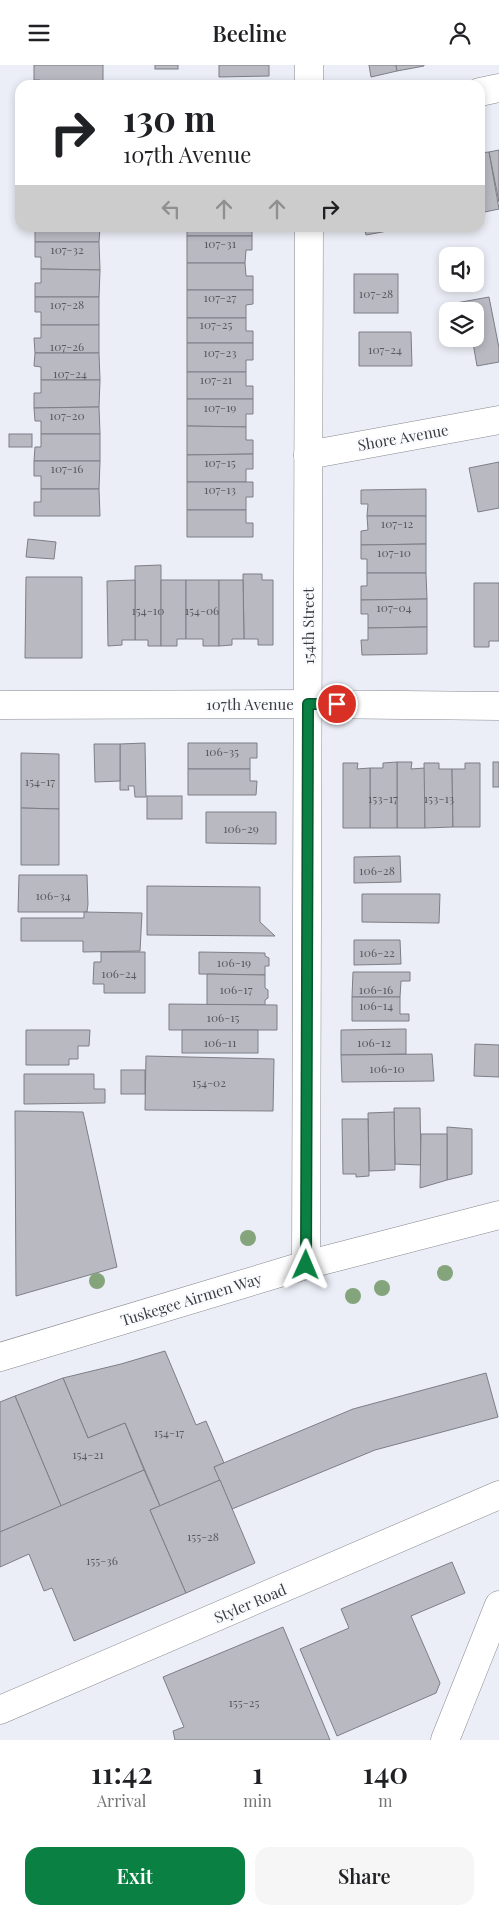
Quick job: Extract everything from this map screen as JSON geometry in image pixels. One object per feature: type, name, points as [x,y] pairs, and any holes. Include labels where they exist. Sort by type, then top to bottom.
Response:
[{"type":"street","points":[[309,65],[309,80]]},
{"type":"street","points":[[485,91],[499,88]]},
{"type":"street","name":"154th Street","points":[[306,1265],[309,232]]},
{"type":"street","name":"Shore Avenue","points":[[308,455],[499,420]]},
{"type":"street","name":"107th Avenue","points":[[0,705],[308,704],[499,706]]},
{"type":"street","name":"Tuskegee Airmen Way","points":[[0,1357],[306,1265],[499,1215]]},
{"type":"street","name":"Styler Road","points":[[0,1710],[499,1495]]},
{"type":"street","points":[[445,1740],[499,1605]]},
{"type":"building","points":[[34,65],[103,65],[103,80],[34,80]]},
{"type":"building","points":[[155,65],[178,65],[178,69],[155,69]]},
{"type":"building","points":[[219,65],[269,65],[269,76],[219,77]]},
{"type":"building","points":[[369,65],[396,65],[397,71],[371,77]]},
{"type":"building","points":[[396,65],[424,65],[424,66],[397,71]]},
{"type":"building","points":[[499,150],[499,202],[489,152]]},
{"type":"building","points":[[485,152],[489,152],[499,209],[485,212]]},
{"type":"building","points":[[35,232],[100,232],[99,242],[35,242]]},
{"type":"building","points":[[187,232],[252,232],[252,236],[187,236]]},
{"type":"building","points":[[365,232],[382,232],[366,235]]},
{"type":"building","points":[[187,236],[252,236],[252,250],[246,250],[245,263],[187,263]]},
{"type":"building","points":[[35,242],[99,242],[100,270],[41,269],[41,257],[35,257]]},
{"type":"building","points":[[187,263],[245,263],[246,276],[253,276],[253,290],[187,290]]},
{"type":"building","points":[[41,269],[100,270],[99,297],[35,297],[35,283],[41,283]]},
{"type":"building","points":[[354,274],[398,274],[398,313],[354,313]]},
{"type":"building","points":[[187,290],[253,290],[253,304],[246,305],[246,318],[187,318]]},
{"type":"building","points":[[35,297],[99,297],[99,325],[41,325],[41,312],[35,312]]},
{"type":"building","points":[[489,297],[499,348],[499,362],[477,366],[474,347],[484,347],[484,302],[462,302]]},
{"type":"building","points":[[187,318],[246,318],[246,331],[253,331],[253,343],[187,343]]},
{"type":"building","points":[[41,325],[99,325],[99,353],[35,353],[34,338],[41,338]]},
{"type":"building","points":[[359,332],[411,332],[412,366],[359,366]]},
{"type":"building","points":[[187,343],[253,343],[253,360],[246,360],[246,372],[187,372]]},
{"type":"building","points":[[35,353],[99,353],[100,380],[41,380],[41,367],[34,366]]},
{"type":"building","points":[[187,372],[246,372],[246,386],[253,386],[253,399],[187,399]]},
{"type":"building","points":[[41,380],[100,380],[99,407],[34,408],[34,393],[41,393]]},
{"type":"building","points":[[187,399],[253,399],[253,414],[246,414],[246,427],[187,426]]},
{"type":"building","points":[[99,407],[100,434],[41,434],[41,421],[35,421],[34,408]]},
{"type":"building","points":[[187,426],[246,427],[246,440],[253,440],[253,454],[187,455]]},
{"type":"building","points":[[9,434],[32,434],[32,447],[9,447]]},
{"type":"building","points":[[41,434],[100,434],[100,461],[34,461],[35,447],[41,447]]},
{"type":"building","points":[[253,454],[253,469],[246,469],[246,482],[187,482],[187,455]]},
{"type":"building","points":[[34,461],[100,461],[99,489],[41,489],[41,476],[34,476]]},
{"type":"building","points":[[499,462],[499,508],[478,512],[469,468]]},
{"type":"building","points":[[187,482],[253,482],[253,497],[246,497],[246,510],[187,510]]},
{"type":"building","points":[[41,489],[99,489],[100,516],[34,516],[34,502],[41,502]]},
{"type":"building","points":[[426,489],[426,516],[367,516],[368,504],[361,504],[361,490]]},
{"type":"building","points":[[187,510],[246,510],[246,523],[253,523],[253,537],[187,537]]},
{"type":"building","points":[[367,516],[426,516],[426,544],[361,545],[361,531],[368,530]]},
{"type":"building","points":[[28,539],[56,542],[54,559],[26,557]]},
{"type":"building","points":[[426,544],[426,573],[367,573],[367,559],[361,559],[361,545]]},
{"type":"building","points":[[161,565],[161,646],[148,646],[148,640],[135,640],[135,566]]},
{"type":"building","points":[[367,573],[426,573],[427,599],[361,600],[361,586],[367,586]]},
{"type":"building","points":[[243,574],[262,574],[262,580],[273,580],[273,645],[258,645],[258,639],[244,639]]},
{"type":"building","points":[[26,577],[82,577],[82,658],[25,658]]},
{"type":"building","points":[[135,580],[135,640],[122,640],[122,645],[108,646],[107,581]]},
{"type":"building","points":[[161,580],[186,580],[186,639],[177,639],[177,646],[161,646]]},
{"type":"building","points":[[186,580],[219,580],[219,646],[203,646],[203,639],[186,639]]},
{"type":"building","points":[[219,580],[243,580],[244,639],[232,639],[232,645],[219,646]]},
{"type":"building","points":[[474,583],[499,583],[499,641],[489,641],[489,647],[474,647]]},
{"type":"building","points":[[427,599],[427,627],[368,628],[368,614],[361,614],[361,600]]},
{"type":"building","points":[[427,627],[427,654],[362,655],[361,640],[368,640],[368,628]]},
{"type":"building","points":[[145,743],[146,797],[135,797],[134,786],[128,786],[129,790],[120,790],[120,744]]},
{"type":"building","points":[[188,743],[257,743],[257,758],[250,758],[250,769],[188,769]]},
{"type":"building","points":[[94,744],[120,744],[120,781],[95,782]]},
{"type":"building","points":[[21,753],[59,754],[59,809],[21,808]]},
{"type":"building","points":[[397,762],[412,762],[411,769],[425,768],[425,828],[397,828]]},
{"type":"building","points":[[397,762],[397,828],[370,828],[370,768],[383,768],[383,763]]},
{"type":"building","points":[[493,762],[499,762],[499,787],[493,787]]},
{"type":"building","points":[[343,763],[358,763],[357,769],[370,768],[370,828],[343,828]]},
{"type":"building","points":[[424,763],[439,763],[439,769],[452,769],[453,827],[425,828]]},
{"type":"building","points":[[465,763],[480,763],[480,827],[453,827],[452,769],[465,769]]},
{"type":"building","points":[[188,769],[250,769],[250,781],[257,781],[256,795],[188,795]]},
{"type":"building","points":[[147,796],[182,796],[182,819],[147,819]]},
{"type":"building","points":[[21,808],[59,809],[59,865],[21,865]]},
{"type":"building","points":[[206,812],[276,812],[276,844],[206,843]]},
{"type":"building","points":[[400,856],[401,882],[354,883],[354,857]]},
{"type":"building","points":[[19,875],[87,875],[87,912],[18,912]]},
{"type":"building","points":[[147,886],[260,887],[260,922],[275,936],[147,935]]},
{"type":"building","points":[[362,894],[440,894],[439,923],[362,922]]},
{"type":"building","points":[[84,912],[142,913],[140,951],[83,952],[83,941],[21,941],[21,918],[84,918]]},
{"type":"building","points":[[354,940],[400,940],[401,964],[354,965]]},
{"type":"building","points":[[101,952],[145,952],[145,993],[104,993],[104,984],[93,984],[94,962],[101,962]]},
{"type":"building","points":[[199,952],[265,953],[265,956],[269,958],[269,966],[265,966],[265,975],[199,974]]},
{"type":"building","points":[[353,972],[410,972],[410,981],[401,981],[400,997],[352,997]]},
{"type":"building","points":[[207,974],[265,975],[265,988],[268,990],[268,998],[265,1000],[265,1005],[207,1005]]},
{"type":"building","points":[[352,997],[400,997],[400,1014],[409,1014],[409,1021],[352,1021]]},
{"type":"building","points":[[169,1004],[277,1005],[277,1030],[169,1030]]},
{"type":"building","points":[[406,1029],[406,1054],[341,1055],[341,1030]]},
{"type":"building","points":[[26,1030],[90,1030],[89,1046],[78,1046],[78,1059],[69,1059],[69,1065],[26,1065]]},
{"type":"building","points":[[182,1030],[258,1030],[258,1053],[182,1053]]},
{"type":"building","points":[[475,1044],[499,1045],[499,1077],[474,1076]]},
{"type":"building","points":[[432,1054],[434,1081],[342,1082],[341,1055]]},
{"type":"building","points":[[146,1056],[274,1059],[273,1111],[145,1110]]},
{"type":"building","points":[[121,1070],[145,1070],[145,1094],[121,1094]]},
{"type":"building","points":[[24,1074],[94,1074],[94,1089],[105,1089],[105,1103],[24,1104]]},
{"type":"building","points":[[394,1108],[420,1108],[421,1165],[395,1164]]},
{"type":"building","points":[[15,1111],[83,1112],[117,1267],[16,1296]]},
{"type":"building","points":[[394,1112],[395,1170],[369,1171],[368,1113]]},
{"type":"building","points":[[342,1119],[368,1119],[369,1176],[356,1177],[356,1174],[343,1174]]},
{"type":"building","points":[[447,1127],[472,1129],[472,1174],[447,1180]]},
{"type":"building","points":[[421,1134],[447,1134],[447,1180],[420,1188]]},
{"type":"building","points":[[165,1351],[196,1425],[206,1421],[224,1463],[214,1467],[220,1480],[160,1506],[125,1423],[88,1438],[63,1378]]},
{"type":"building","points":[[486,1373],[498,1417],[375,1450],[232,1509],[214,1467],[353,1409]]},
{"type":"building","points":[[63,1378],[88,1438],[125,1423],[144,1470],[61,1506],[15,1396]]},
{"type":"building","points":[[15,1396],[61,1506],[0,1532],[0,1402]]},
{"type":"building","points":[[144,1470],[160,1506],[150,1510],[186,1593],[74,1641],[52,1588],[44,1591],[29,1554],[0,1567],[0,1532]]},
{"type":"building","points":[[220,1480],[255,1563],[186,1593],[150,1510]]},
{"type":"building","points":[[452,1562],[465,1593],[411,1616],[440,1683],[436,1693],[337,1736],[300,1649],[349,1628],[341,1609]]},
{"type":"building","points":[[283,1627],[330,1740],[175,1740],[173,1731],[184,1727],[163,1677]]},
{"type":"route","points":[[306,1265],[308,704],[337,704]]}]
